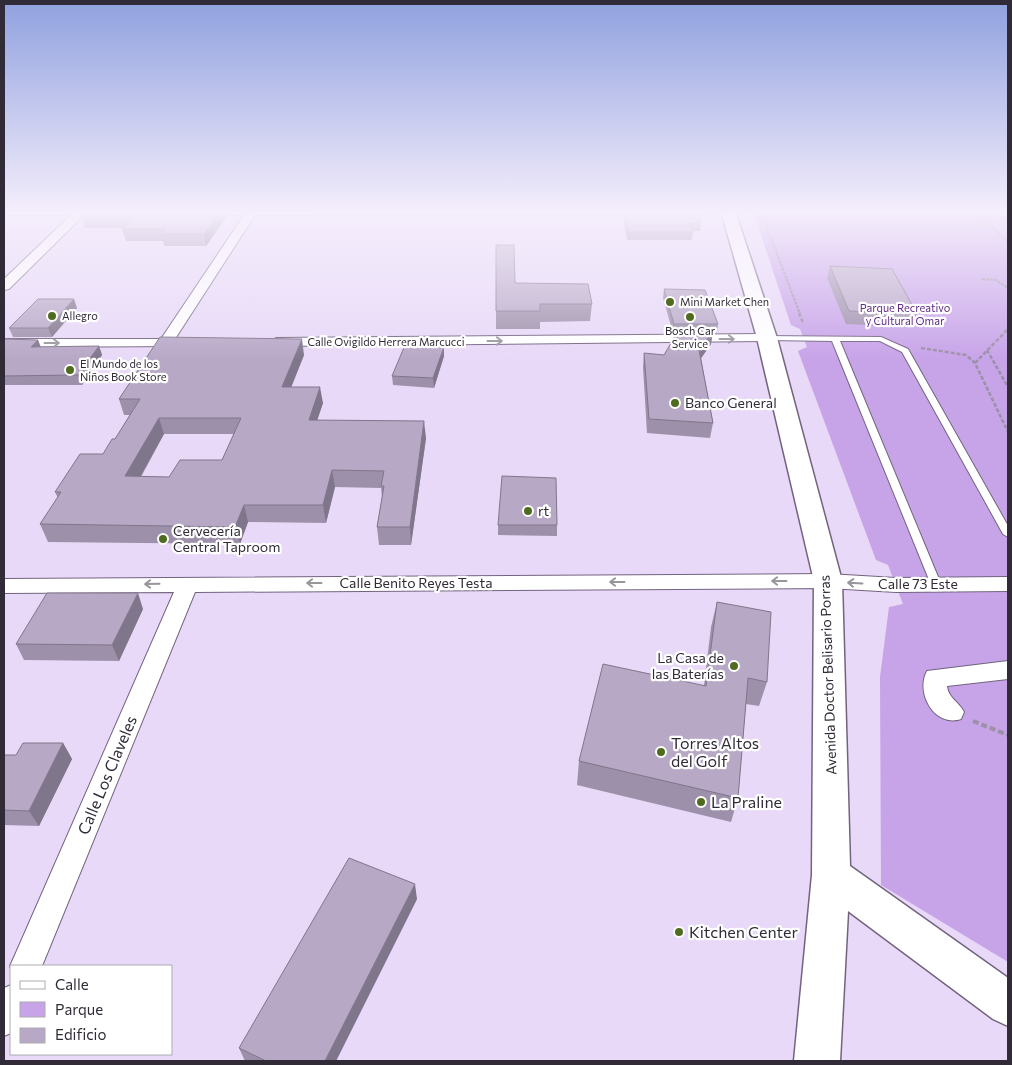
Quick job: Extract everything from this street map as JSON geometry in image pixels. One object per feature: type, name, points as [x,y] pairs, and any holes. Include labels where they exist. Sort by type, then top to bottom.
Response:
[{"type":"street","points":[[4,286],[30,261]]},
{"type":"street","points":[[165,343],[220,261]]},
{"type":"street","name":"Avenida Doctor Belisario Porras","points":[[743,261],[767,338],[828,581],[831,875],[817,1061]]},
{"type":"street","name":"Calle Ovigildo Herrera Marcucci","points":[[264,342],[767,338]]},
{"type":"street","points":[[4,343],[195,343]]},
{"type":"street","name":"Calle 73 Este","points":[[828,581],[1008,584]]},
{"type":"street","name":"Calle Benito Reyes Testa","points":[[4,586],[828,581]]},
{"type":"street","name":"Calle Los Claveles","points":[[26,965],[188,584]]},
{"type":"street","points":[[952,712],[937,700],[933,688],[935,678],[1008,670]]},
{"type":"street","points":[[831,875],[1008,1004]]},
{"type":"street","points":[[4,1018],[10,1003]]},
{"type":"lane","points":[[767,338],[881,339],[905,351],[1008,534]]},
{"type":"lane","points":[[835,338],[936,584]]},
{"type":"path","points":[[982,279],[996,280],[1008,288]]},
{"type":"path","points":[[975,363],[1008,329]]},
{"type":"path","points":[[986,350],[1008,385]]},
{"type":"path","points":[[952,712],[1008,735]]},
{"type":"green space","name":"Parque Recreativo y Cultural Omar","points":[[770,261],[1008,261],[1008,962],[881,885],[880,677],[889,607],[903,604],[888,565],[876,560],[798,351],[807,347],[800,329],[791,325]]},
{"type":"building","points":[[496,261],[514,261],[515,283],[588,284],[592,304],[540,304],[540,311],[496,311]]},
{"type":"building","points":[[830,266],[892,269],[917,314],[849,311]]},
{"type":"building","points":[[664,289],[705,290],[718,324],[674,324]]},
{"type":"building","points":[[38,299],[74,299],[48,328],[9,328]]},
{"type":"building","name":"Banco General","points":[[678,331],[713,331],[699,350],[713,423],[649,419],[644,353],[664,355]]},
{"type":"building","points":[[160,337],[302,339],[282,387],[320,387],[309,420],[424,421],[410,527],[377,527],[384,486],[381,486],[384,471],[332,470],[323,505],[244,505],[235,527],[40,524],[61,492],[55,492],[80,454],[103,454],[112,439],[115,439],[140,399],[119,399]],"holes":[[[159,418],[241,418],[222,460],[180,460],[169,477],[125,476]]]},
{"type":"building","points":[[4,339],[38,340],[31,347],[99,346],[78,375],[4,376]]},
{"type":"building","points":[[405,345],[444,347],[433,378],[392,376]]},
{"type":"building","name":"rt","points":[[502,476],[556,478],[557,525],[498,525]]},
{"type":"building","points":[[47,593],[138,593],[112,645],[16,644]]},
{"type":"building","points":[[717,602],[771,612],[767,682],[748,678],[738,798],[579,761],[603,664],[706,686]]},
{"type":"building","points":[[23,743],[63,743],[29,811],[4,810],[4,755],[16,755]]},
{"type":"building","points":[[349,858],[415,884],[325,1061],[266,1061],[239,1048]]},
{"type":"place","name":"Mini Market Chen","points":[[670,302]]},
{"type":"place","name":"Allegro","points":[[52,316]]},
{"type":"place","name":"Bosch Car Service","points":[[690,317]]},
{"type":"place","name":"El Mundo de los Niños Book Store","points":[[70,370]]},
{"type":"place","name":"Banco General","points":[[675,403]]},
{"type":"place","name":"rt","points":[[528,511]]},
{"type":"place","name":"Cervecería Central Taproom","points":[[163,539]]},
{"type":"place","name":"La Casa de las Baterías","points":[[734,666]]},
{"type":"place","name":"Torres Altos del Golf","points":[[661,752]]},
{"type":"place","name":"La Praline","points":[[701,802]]},
{"type":"place","name":"Kitchen Center","points":[[679,932]]}]
